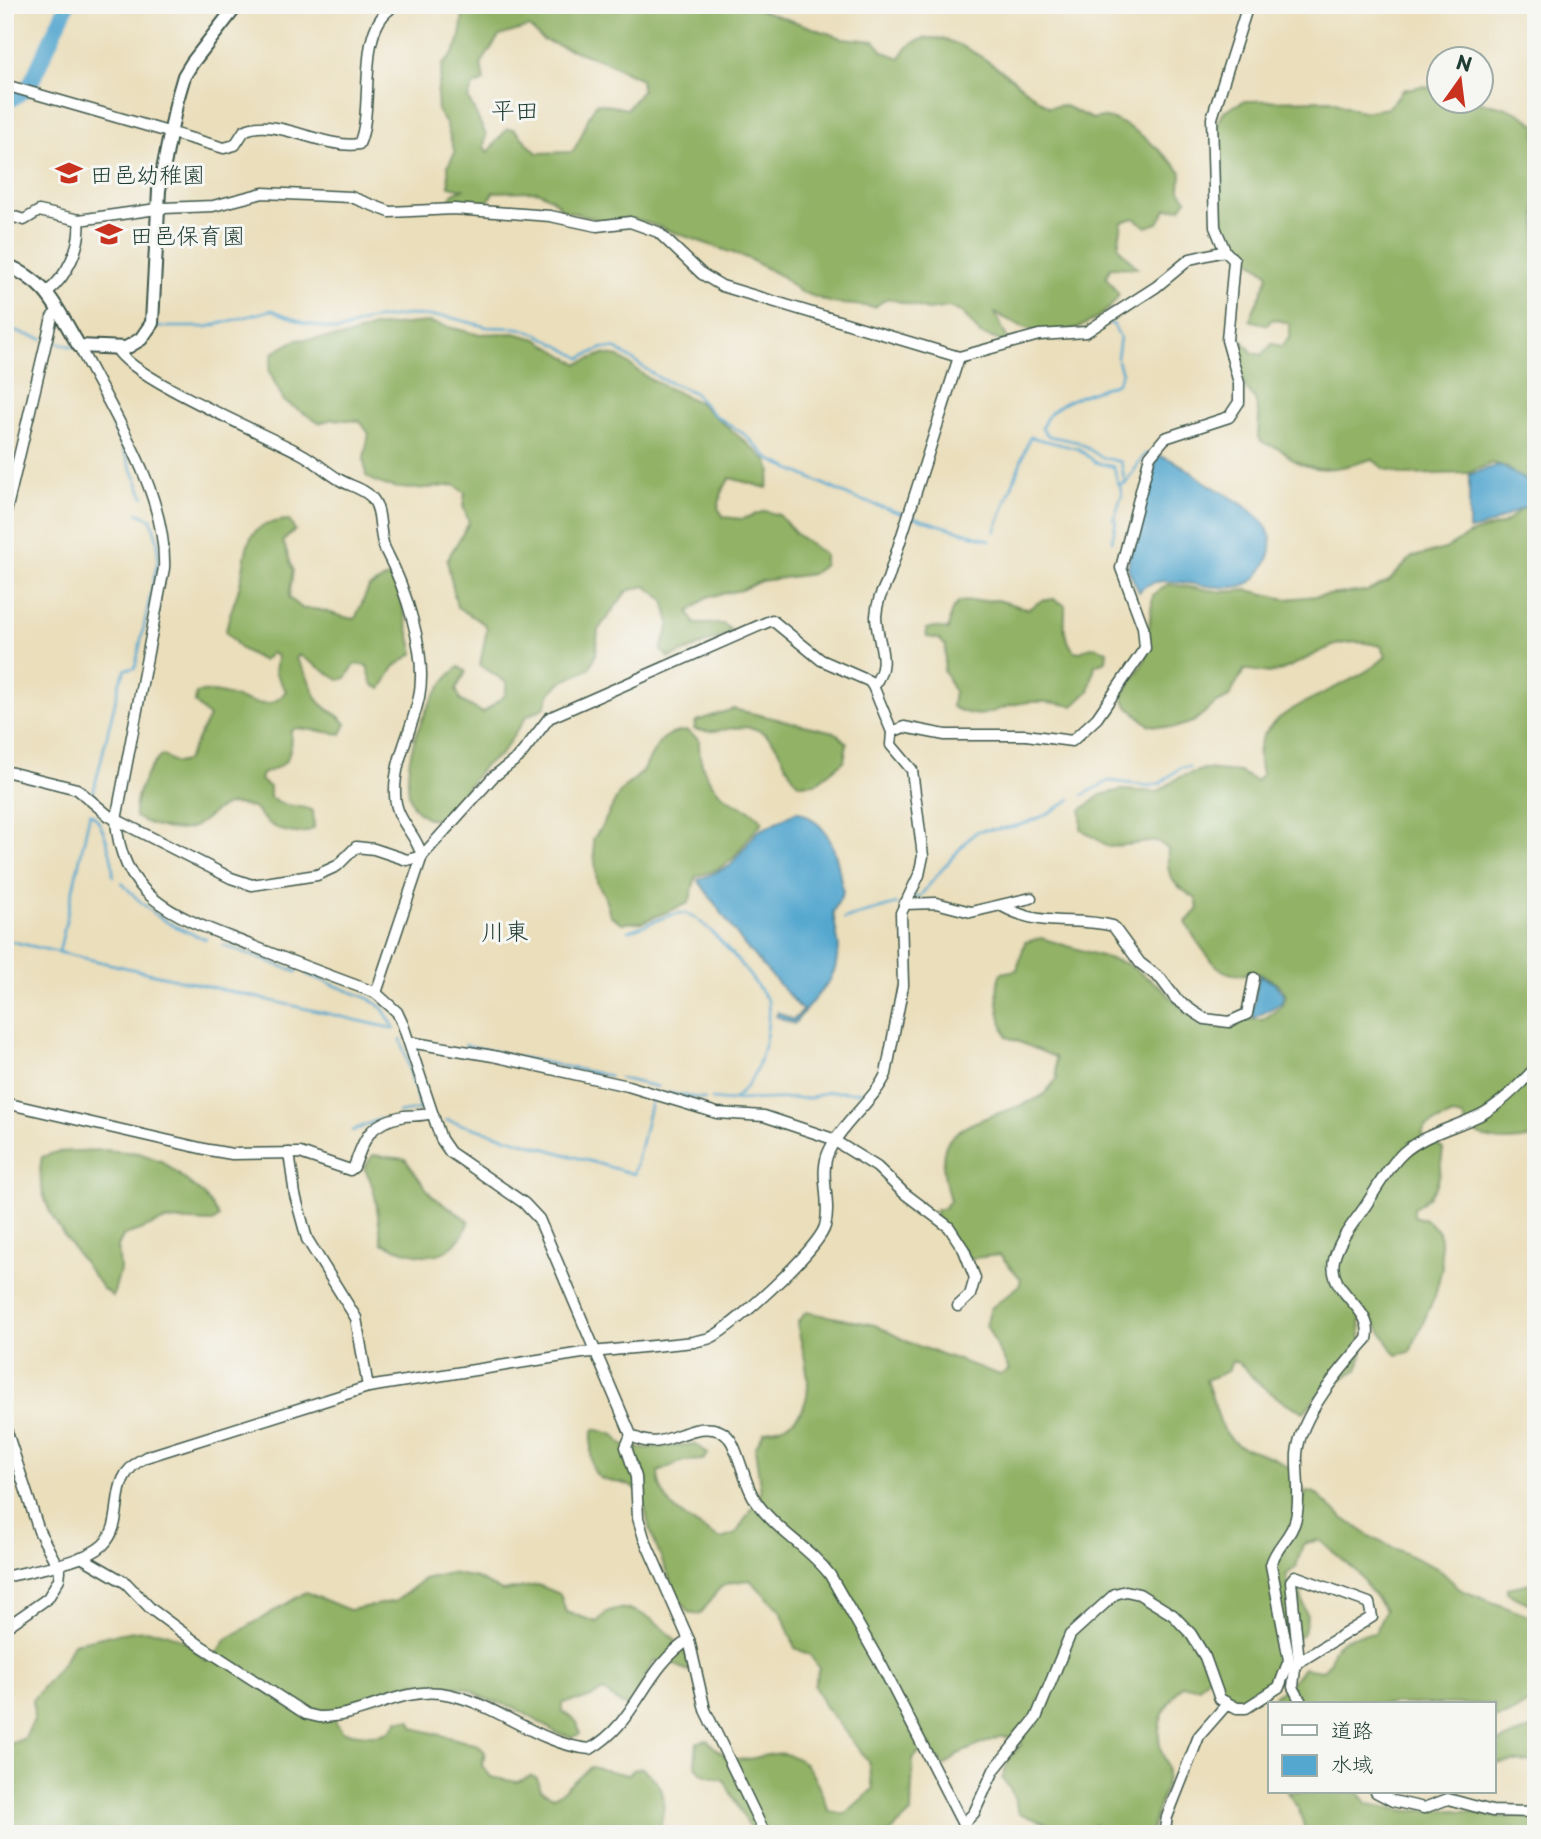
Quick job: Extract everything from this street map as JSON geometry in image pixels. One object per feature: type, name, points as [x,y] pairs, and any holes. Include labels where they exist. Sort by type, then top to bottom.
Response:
[{"type":"main road","points":[[5,264],[28,274],[47,292],[79,346],[117,349],[133,345],[152,323],[159,209],[171,131],[184,76],[237,5]]},
{"type":"street","points":[[1225,251],[1215,227],[1212,118],[1248,5]]},
{"type":"street","points":[[5,85],[225,148],[235,145],[244,131],[260,127],[339,145],[359,144],[372,46],[379,20],[390,9]]},
{"type":"street","points":[[5,214],[24,219],[39,211],[46,211],[79,220],[159,209],[226,204],[263,193],[351,197],[390,212],[454,209],[550,216],[597,226],[631,222],[659,232],[702,274],[722,286],[959,358],[1039,335],[1086,332],[1156,287],[1200,254],[1225,251],[1232,255],[1235,269],[1227,340],[1239,383],[1239,402],[1229,417],[1165,438],[1150,456],[1121,568],[1146,640],[1137,664],[1097,718],[1072,741],[1014,734],[945,735],[904,727],[892,732]]},
{"type":"street","points":[[47,292],[57,283],[77,246],[79,220]]},
{"type":"street","points":[[5,516],[52,317],[58,311]]},
{"type":"street","points":[[79,346],[145,479],[165,537],[164,568],[116,820],[119,848],[132,876],[175,915],[376,993],[397,1012],[432,1113],[450,1152],[524,1203],[539,1219],[547,1234],[557,1267],[592,1339],[595,1353],[631,1435],[650,1443],[661,1443],[703,1429],[723,1433],[731,1439],[759,1507],[821,1562],[830,1575],[883,1668],[965,1829]]},
{"type":"street","points":[[117,349],[122,357],[153,379],[304,454],[374,499],[384,547],[404,597],[420,659],[419,696],[398,758],[394,796],[403,825],[418,842],[422,856]]},
{"type":"street","points":[[873,686],[880,677],[884,657],[876,619],[880,593],[888,579],[959,358]]},
{"type":"street","points":[[5,1577],[93,1552],[110,1536],[121,1481],[135,1462],[368,1387],[711,1337],[787,1273],[811,1249],[825,1227],[826,1160],[835,1141],[886,1073],[903,985],[904,904],[919,875],[923,856],[915,779],[907,761],[891,745],[892,732],[873,686],[869,681],[821,660],[772,620],[549,718],[519,757],[493,777],[422,856],[376,993]]},
{"type":"street","points":[[5,771],[77,789],[116,820],[231,878],[252,885],[317,875],[337,866],[356,847],[374,849],[407,860],[422,856]]},
{"type":"street","points":[[904,904],[936,904],[971,912],[1031,898]]},
{"type":"street","points":[[1002,906],[1022,916],[1041,920],[1125,927]]},
{"type":"street","points":[[1113,926],[1140,963],[1161,979],[1175,999],[1205,1019],[1229,1023],[1247,1014],[1254,978]]},
{"type":"street","points":[[409,1042],[493,1056],[614,1083],[717,1113],[764,1116],[835,1141],[877,1167],[904,1193],[949,1227],[964,1250],[975,1278],[970,1295],[958,1306]]},
{"type":"street","points":[[1294,1665],[1276,1604],[1271,1565],[1290,1535],[1296,1518],[1300,1484],[1297,1452],[1323,1396],[1367,1339],[1369,1330],[1367,1320],[1340,1288],[1334,1275],[1333,1263],[1338,1246],[1386,1172],[1402,1154],[1414,1144],[1482,1114],[1512,1093],[1536,1067]]},
{"type":"street","points":[[5,1103],[209,1150],[251,1154],[289,1153],[314,1157],[350,1170],[354,1167],[367,1134],[374,1128],[401,1117],[432,1113]]},
{"type":"street","points":[[289,1153],[295,1195],[307,1239],[356,1318],[368,1387]]},
{"type":"street","points":[[5,1426],[39,1531],[58,1563],[59,1579],[48,1598],[5,1628]]},
{"type":"street","points":[[631,1435],[626,1447],[636,1477],[638,1518],[689,1640],[705,1710],[765,1834]]},
{"type":"street","points":[[81,1557],[126,1583],[151,1609],[211,1653],[306,1714],[319,1717],[436,1693],[473,1703],[561,1744],[590,1749],[618,1729],[652,1674],[676,1648],[689,1640]]},
{"type":"street","points":[[965,1829],[994,1770],[1036,1718],[1070,1635],[1115,1594],[1126,1591],[1139,1594],[1173,1615],[1191,1634],[1205,1657],[1220,1699],[1227,1704],[1246,1708],[1258,1704],[1279,1687],[1294,1665],[1348,1630],[1367,1623],[1372,1617],[1369,1603],[1302,1576],[1295,1576],[1291,1581],[1294,1665],[1293,1687],[1301,1702]]},
{"type":"street","points":[[1164,1834],[1167,1817],[1199,1736],[1227,1704]]},
{"type":"street","points":[[1380,1794],[1393,1801],[1424,1808],[1448,1799],[1492,1811],[1536,1812]]},
{"type":"green space","points":[[746,5],[842,38],[874,41],[884,52],[900,58],[914,43],[932,38],[952,42],[995,66],[1049,107],[1063,105],[1092,119],[1115,120],[1140,134],[1181,171],[1180,190],[1187,200],[1181,208],[1166,209],[1158,223],[1147,227],[1133,218],[1122,222],[1118,247],[1137,268],[1111,267],[1106,277],[1119,295],[1103,313],[1081,326],[1056,333],[1026,329],[995,313],[1010,344],[980,334],[963,313],[949,307],[928,310],[887,298],[875,307],[832,303],[799,291],[783,277],[747,258],[642,221],[627,218],[607,222],[563,210],[551,198],[537,191],[493,192],[485,208],[457,205],[450,199],[453,193],[463,189],[449,186],[448,165],[455,153],[446,124],[438,112],[437,94],[443,64],[456,48],[463,14],[483,6]],"holes":[[[529,27],[543,40],[604,61],[641,79],[642,91],[627,109],[597,103],[572,152],[537,153],[514,129],[507,129],[488,152],[484,147],[486,135],[468,98],[473,86],[484,81],[481,64],[499,36]]]},
{"type":"green space","points":[[1426,87],[1426,116],[1496,116],[1496,105],[1513,110],[1536,125],[1536,483],[1516,476],[1507,467],[1492,463],[1468,473],[1403,475],[1383,468],[1372,459],[1343,467],[1314,468],[1293,460],[1282,450],[1258,438],[1259,418],[1255,399],[1246,389],[1234,349],[1242,340],[1253,353],[1262,355],[1272,344],[1282,346],[1289,338],[1289,323],[1273,319],[1266,325],[1250,320],[1268,274],[1237,252],[1228,242],[1222,228],[1217,192],[1218,123],[1224,111],[1244,101],[1330,100],[1362,112],[1388,108],[1403,90]]},
{"type":"green space","points":[[428,322],[477,334],[514,333],[537,339],[578,364],[603,354],[619,357],[651,380],[698,402],[767,460],[771,471],[767,488],[730,478],[723,489],[718,508],[724,517],[742,519],[765,511],[779,515],[796,534],[824,554],[824,565],[812,574],[761,581],[741,590],[707,597],[689,612],[695,624],[723,624],[733,632],[669,658],[661,650],[670,624],[664,600],[646,586],[627,591],[598,630],[596,654],[589,669],[560,683],[550,693],[545,707],[527,716],[501,754],[484,766],[442,819],[429,819],[418,812],[413,806],[409,790],[411,752],[426,711],[447,678],[459,667],[466,672],[456,689],[461,701],[483,713],[505,695],[507,683],[480,665],[487,629],[484,624],[457,607],[447,560],[469,523],[463,506],[465,493],[454,485],[420,489],[397,488],[386,486],[366,476],[364,458],[369,434],[360,421],[332,419],[320,423],[284,401],[269,371],[273,353],[296,340],[344,337],[374,327]]},
{"type":"green space","points":[[1536,508],[1536,1137],[1505,1141],[1484,1138],[1468,1126],[1463,1117],[1453,1115],[1425,1127],[1422,1135],[1443,1149],[1442,1159],[1437,1184],[1429,1196],[1414,1208],[1414,1216],[1426,1220],[1439,1231],[1442,1267],[1435,1296],[1410,1352],[1397,1355],[1366,1314],[1360,1320],[1362,1355],[1357,1370],[1322,1390],[1304,1412],[1271,1393],[1236,1362],[1232,1361],[1228,1371],[1206,1380],[1223,1430],[1237,1445],[1274,1458],[1293,1470],[1297,1497],[1304,1498],[1306,1491],[1315,1493],[1340,1516],[1374,1539],[1439,1569],[1461,1590],[1536,1619],[1536,1698],[1508,1715],[1496,1718],[1496,1702],[1277,1702],[1274,1696],[1303,1668],[1322,1671],[1341,1642],[1351,1637],[1375,1633],[1385,1610],[1357,1572],[1319,1540],[1303,1544],[1296,1567],[1286,1575],[1289,1588],[1300,1591],[1307,1616],[1304,1633],[1283,1647],[1281,1670],[1274,1685],[1261,1694],[1239,1701],[1227,1693],[1218,1678],[1210,1676],[1199,1687],[1182,1686],[1162,1715],[1159,1741],[1167,1766],[1166,1779],[1151,1834],[1106,1834],[1103,1828],[1095,1825],[1084,1834],[1072,1834],[1019,1813],[1011,1790],[1002,1779],[1009,1758],[1022,1744],[1017,1737],[999,1737],[958,1754],[945,1766],[930,1750],[918,1753],[913,1759],[911,1813],[888,1834],[767,1834],[749,1827],[724,1780],[703,1774],[695,1765],[697,1742],[707,1740],[721,1752],[744,1760],[775,1754],[786,1754],[798,1759],[813,1775],[829,1811],[845,1814],[873,1789],[868,1761],[824,1705],[814,1686],[819,1668],[810,1655],[795,1648],[781,1611],[750,1580],[723,1585],[700,1614],[688,1612],[662,1561],[641,1496],[632,1487],[602,1479],[597,1475],[591,1455],[594,1429],[615,1435],[622,1445],[633,1449],[696,1444],[708,1454],[703,1460],[683,1461],[658,1472],[664,1496],[671,1505],[721,1539],[736,1534],[761,1493],[755,1448],[764,1432],[791,1422],[806,1401],[808,1375],[797,1323],[806,1312],[875,1325],[910,1343],[1000,1375],[1009,1370],[986,1325],[991,1308],[1019,1286],[1021,1279],[1000,1255],[965,1259],[952,1238],[935,1220],[936,1210],[944,1208],[950,1201],[943,1161],[945,1148],[951,1138],[973,1123],[1043,1095],[1057,1079],[1055,1057],[1007,1037],[998,1005],[1001,973],[1017,970],[1025,942],[1041,938],[1127,964],[1158,985],[1190,1015],[1209,1024],[1225,1026],[1246,1019],[1262,1020],[1279,1008],[1285,998],[1281,988],[1265,976],[1227,972],[1207,955],[1186,922],[1198,909],[1196,899],[1172,879],[1168,867],[1168,849],[1157,841],[1109,847],[1081,829],[1081,810],[1101,795],[1121,790],[1157,792],[1180,777],[1204,769],[1239,772],[1256,781],[1262,775],[1259,748],[1265,733],[1278,719],[1372,668],[1386,656],[1381,646],[1350,642],[1325,649],[1276,672],[1244,670],[1229,697],[1215,704],[1193,722],[1174,728],[1149,725],[1127,706],[1122,696],[1145,660],[1153,595],[1168,584],[1223,592],[1247,590],[1286,599],[1368,591],[1389,581],[1412,557],[1445,549],[1470,534],[1503,524],[1522,509]]},
{"type":"green space","points":[[289,520],[295,530],[283,541],[293,570],[289,598],[303,609],[316,609],[355,619],[369,587],[390,576],[396,580],[414,653],[394,667],[381,689],[373,685],[367,666],[355,664],[346,678],[339,680],[299,655],[296,659],[320,702],[346,724],[341,734],[296,728],[291,731],[287,760],[262,774],[260,780],[270,787],[270,797],[275,801],[313,811],[314,828],[298,833],[282,830],[266,821],[255,809],[236,804],[223,806],[197,825],[183,830],[157,826],[135,817],[142,783],[151,768],[162,755],[176,763],[186,761],[209,717],[195,703],[196,693],[221,693],[267,704],[277,700],[286,691],[275,673],[277,656],[271,653],[263,661],[241,649],[226,632],[250,540],[262,526]]},
{"type":"green space","points":[[1054,599],[1065,605],[1065,633],[1074,651],[1081,652],[1094,647],[1107,651],[1106,661],[1095,665],[1089,691],[1073,706],[1029,702],[981,715],[952,707],[954,691],[944,671],[946,646],[939,639],[927,637],[926,629],[935,627],[948,630],[951,612],[959,602],[997,600],[1028,609],[1041,601]]},
{"type":"green space","points":[[733,709],[834,732],[847,743],[844,761],[816,783],[799,784],[773,742],[760,731],[744,727],[711,731],[694,729],[696,721]]},
{"type":"green space","points":[[687,731],[699,740],[700,758],[711,782],[723,795],[756,814],[763,822],[730,861],[711,872],[696,876],[689,903],[642,922],[622,923],[610,915],[597,883],[593,839],[621,791],[637,777],[661,741],[667,736]]},
{"type":"green space","points":[[103,1150],[139,1153],[163,1162],[204,1195],[219,1217],[213,1222],[166,1220],[123,1236],[118,1246],[120,1270],[113,1296],[102,1288],[58,1227],[43,1193],[40,1176],[42,1157],[56,1152]]},
{"type":"green space","points":[[373,1155],[405,1159],[431,1195],[469,1221],[462,1236],[453,1246],[433,1255],[421,1255],[382,1243],[375,1194],[364,1168]]},
{"type":"green space","points":[[450,1573],[477,1578],[502,1591],[538,1585],[560,1594],[566,1612],[597,1622],[609,1611],[634,1611],[646,1616],[669,1634],[692,1665],[687,1671],[672,1663],[654,1660],[630,1706],[622,1705],[604,1691],[586,1699],[562,1703],[562,1711],[577,1722],[580,1734],[572,1737],[557,1733],[514,1707],[485,1699],[472,1690],[457,1687],[410,1691],[339,1710],[335,1721],[343,1732],[381,1734],[394,1727],[398,1720],[410,1720],[414,1728],[478,1745],[485,1752],[482,1766],[491,1777],[517,1782],[531,1776],[537,1778],[541,1790],[553,1797],[591,1767],[628,1775],[633,1770],[642,1768],[656,1781],[663,1794],[661,1828],[666,1834],[5,1834],[5,1746],[25,1738],[34,1719],[33,1699],[64,1662],[73,1643],[144,1630],[175,1636],[190,1645],[204,1660],[212,1660],[227,1639],[306,1592],[349,1610],[396,1601],[424,1579]]},
{"type":"green space","points":[[1536,1582],[1536,1607],[1507,1593],[1507,1588]]},
{"type":"green space","points":[[1536,1727],[1536,1766],[1533,1761],[1496,1763],[1496,1743]]},
{"type":"green space","points":[[1288,1794],[1360,1794],[1368,1804],[1408,1811],[1456,1810],[1501,1817],[1533,1817],[1536,1834],[1306,1834],[1299,1810]]},
{"type":"water","points":[[1158,456],[1182,466],[1255,514],[1265,525],[1270,536],[1271,550],[1265,565],[1252,581],[1234,587],[1159,582],[1148,585],[1139,592],[1128,569],[1129,557]]},
{"type":"water","points":[[1498,465],[1536,485],[1536,504],[1488,525],[1469,530],[1469,475]]},
{"type":"water","points":[[797,811],[819,825],[832,844],[843,893],[833,912],[839,948],[835,969],[830,980],[794,1024],[776,1016],[778,1012],[793,1020],[803,1011],[744,945],[698,880],[730,866],[757,832]]},
{"type":"water","points":[[1259,975],[1274,983],[1284,994],[1281,1003],[1254,1018],[1252,1013]]},
{"type":"waterway","points":[[5,103],[29,87],[67,5]]},
{"type":"waterway","points":[[157,327],[207,327],[272,310],[304,323],[338,331],[369,320],[408,315],[449,317],[487,327],[519,328],[538,334],[581,358],[603,348],[617,349],[659,378],[693,392],[713,414],[744,434],[771,460],[854,498],[906,515]]},
{"type":"waterway","points":[[1107,323],[1113,324],[1120,337],[1117,358]]},
{"type":"waterway","points":[[5,329],[43,339]]},
{"type":"waterway","points":[[49,340],[73,347]]},
{"type":"waterway","points":[[1118,361],[1122,373],[1117,383],[1062,404],[1046,419],[1042,429],[1049,436],[1078,442],[1101,457],[1121,462],[1125,484]]},
{"type":"waterway","points":[[112,424],[144,497]]},
{"type":"waterway","points":[[995,532],[1030,437],[1079,449],[1095,462],[1114,467],[1118,484],[1126,483],[1145,454],[1148,454]]},
{"type":"waterway","points":[[1120,486],[1122,496]]},
{"type":"waterway","points":[[14,501],[16,490]]},
{"type":"waterway","points":[[1114,519],[1121,498]]},
{"type":"waterway","points":[[96,799],[93,794],[120,681],[126,669],[135,668],[158,560],[158,542],[151,519],[138,513]]},
{"type":"waterway","points":[[913,517],[990,540]]},
{"type":"waterway","points":[[1112,541],[1116,521]]},
{"type":"waterway","points":[[5,536],[8,524]]},
{"type":"waterway","points":[[1083,795],[1109,781],[1150,786],[1161,783],[1181,767],[1190,767]]},
{"type":"waterway","points":[[912,899],[920,896],[978,831],[1029,822],[1071,799]]},
{"type":"waterway","points":[[59,952],[90,813],[99,823],[107,841],[113,876]]},
{"type":"waterway","points":[[122,883],[159,917],[206,939]]},
{"type":"waterway","points":[[844,919],[897,904]]},
{"type":"waterway","points":[[629,931],[675,914],[691,915],[728,949],[768,1001],[765,1043],[756,1071],[749,1083],[730,1101],[712,1099]]},
{"type":"waterway","points":[[5,940],[395,1029]]},
{"type":"waterway","points":[[223,945],[297,972]]},
{"type":"waterway","points":[[306,974],[372,1000],[383,1009],[395,1029]]},
{"type":"waterway","points":[[398,1113],[420,1109],[401,1039]]},
{"type":"waterway","points":[[465,1045],[511,1055]]},
{"type":"waterway","points":[[518,1057],[610,1076]]},
{"type":"waterway","points":[[619,1078],[658,1087]]},
{"type":"waterway","points":[[733,1100],[811,1098],[827,1092],[861,1092]]},
{"type":"waterway","points":[[667,1093],[705,1099]]},
{"type":"waterway","points":[[446,1120],[634,1174],[652,1098]]},
{"type":"waterway","points":[[352,1131],[380,1119]]},
{"type":"place","name":"田邑幼稚園","points":[[69,173]]},
{"type":"place","name":"田邑保育園","points":[[109,234]]},
{"type":"district","name":"平田","points":[[515,109]]},
{"type":"district","name":"川東","points":[[505,930]]}]
